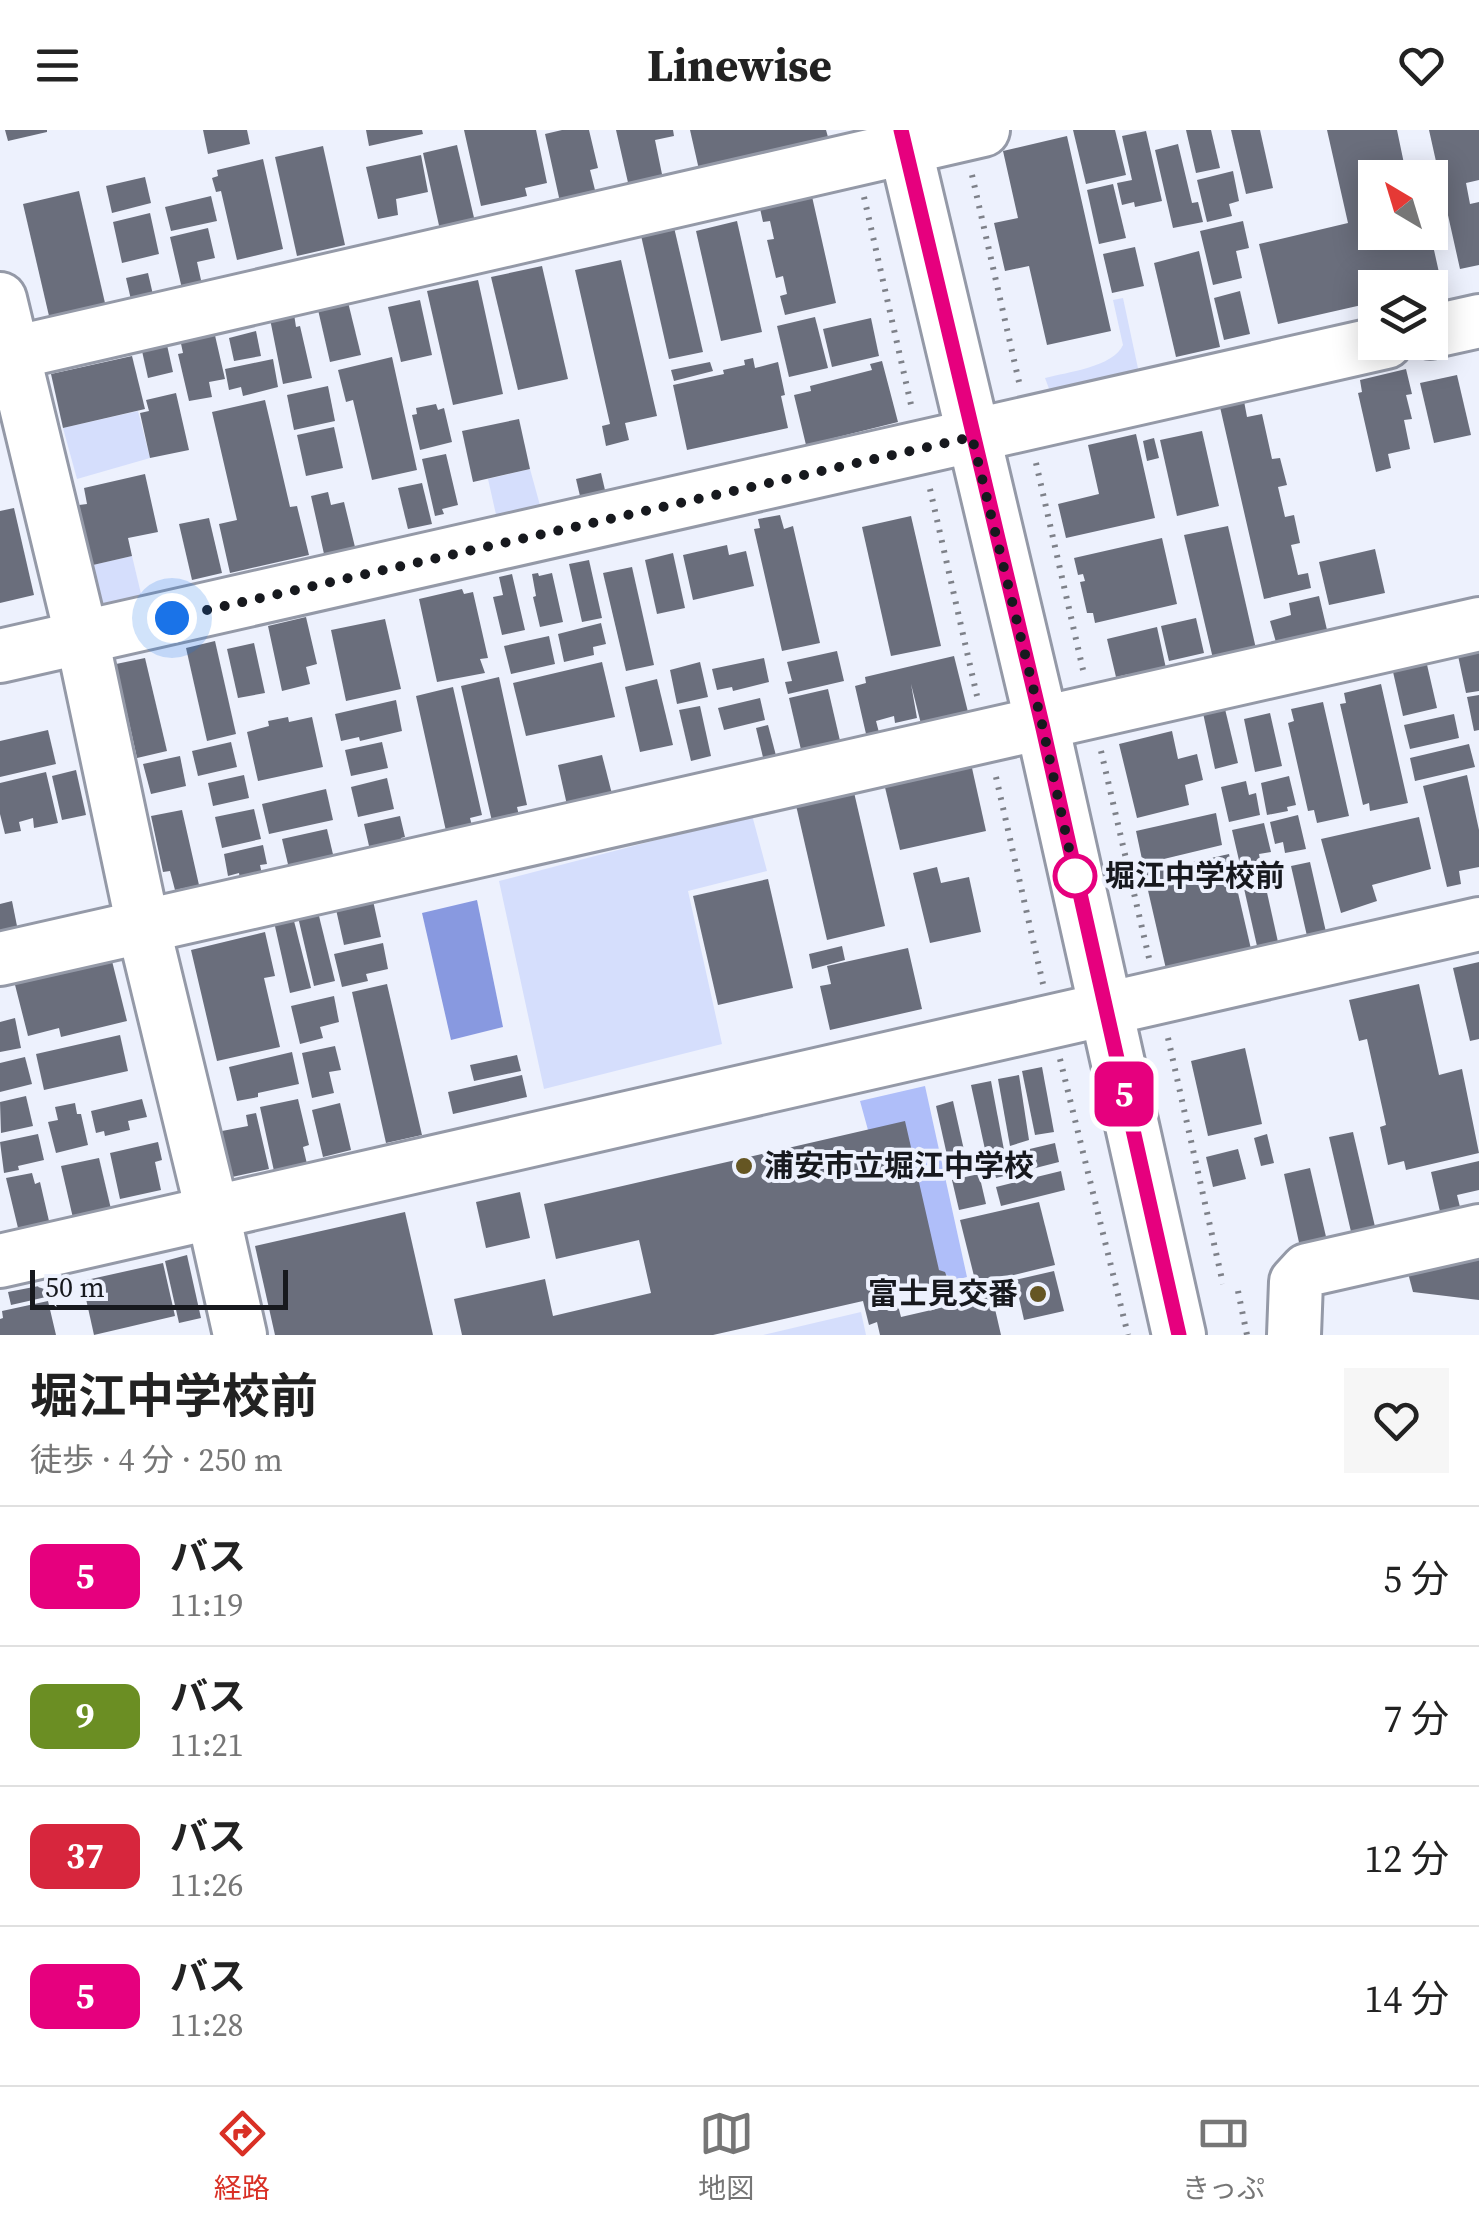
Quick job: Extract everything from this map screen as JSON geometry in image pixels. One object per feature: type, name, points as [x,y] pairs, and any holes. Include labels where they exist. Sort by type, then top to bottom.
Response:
[{"type":"street","points":[[6,355],[902,139],[983,130]]},
{"type":"street","points":[[902,139],[1042,724],[1180,1335]]},
{"type":"street","points":[[0,299],[6,355],[82,638],[143,926],[240,1335]]},
{"type":"street","points":[[1448,328],[1479,321]]},
{"type":"street","points":[[0,656],[1358,348]]},
{"type":"street","points":[[0,959],[1479,624]]},
{"type":"street","points":[[0,1261],[1479,924]]},
{"type":"street","points":[[1294,1335],[1296,1282],[1307,1270],[1479,1231]]},
{"type":"path","points":[[1238,1291],[1248,1335]]},
{"type":"shaded area","points":[[1123,298],[1139,373],[1051,394],[1045,378],[1089,368],[1118,352],[1123,345],[1113,300]]},
{"type":"shaded area","points":[[138,411],[150,458],[77,479],[63,428]]},
{"type":"shaded area","points":[[530,469],[541,509],[497,519],[488,479]]},
{"type":"shaded area","points":[[132,556],[142,598],[103,607],[93,565]]},
{"type":"shaded area","points":[[752,815],[767,871],[688,891],[722,1044],[544,1089],[499,881]]},
{"type":"shaded area","points":[[477,900],[503,1027],[451,1040],[422,913]]},
{"type":"shaded area","points":[[925,1086],[967,1277],[948,1282],[868,1130],[860,1101]]},
{"type":"shaded area","points":[[861,1312],[866,1335],[763,1335]]},
{"type":"building","points":[[5,130],[47,130],[47,132],[8,141]]},
{"type":"building","points":[[203,130],[247,130],[250,144],[208,154]]},
{"type":"building","points":[[366,130],[422,130],[423,134],[369,146]]},
{"type":"building","points":[[464,130],[536,130],[547,183],[525,188],[527,196],[481,206]]},
{"type":"building","points":[[589,130],[598,168],[590,170],[596,194],[560,202],[545,134]]},
{"type":"building","points":[[616,130],[673,130],[674,136],[655,140],[663,179],[629,187]]},
{"type":"building","points":[[690,130],[826,130],[830,144],[700,174]]},
{"type":"building","points":[[1073,130],[1115,130],[1126,175],[1086,184]]},
{"type":"building","points":[[1186,130],[1211,130],[1220,168],[1196,173]]},
{"type":"building","points":[[1231,130],[1260,130],[1273,188],[1246,194]]},
{"type":"building","points":[[1327,130],[1397,130],[1403,160],[1358,160],[1358,250],[1434,250],[1438,270],[1358,270],[1358,306],[1278,324],[1259,244],[1348,223]]},
{"type":"building","points":[[1429,130],[1479,130],[1479,180],[1466,183],[1470,204],[1479,202],[1479,265],[1460,269],[1448,215],[1448,160],[1436,160]]},
{"type":"building","points":[[1146,131],[1162,201],[1135,207],[1134,202],[1122,205],[1117,183],[1132,180],[1122,136]]},
{"type":"building","points":[[1067,136],[1111,331],[1047,345],[1029,266],[1005,271],[994,223],[1018,218],[1003,151]]},
{"type":"building","points":[[1178,144],[1192,203],[1198,202],[1203,222],[1173,228],[1155,150]]},
{"type":"building","points":[[457,145],[475,222],[440,230],[423,153]]},
{"type":"building","points":[[323,146],[345,245],[297,256],[275,157]]},
{"type":"building","points":[[421,155],[428,192],[396,199],[398,215],[378,219],[366,167]]},
{"type":"building","points":[[263,159],[283,249],[237,260],[221,191],[216,192],[212,178],[218,176],[217,170]]},
{"type":"building","points":[[1233,171],[1239,201],[1229,204],[1232,216],[1207,222],[1197,180]]},
{"type":"building","points":[[145,177],[151,203],[112,213],[106,186]]},
{"type":"building","points":[[1113,184],[1126,238],[1099,244],[1087,190]]},
{"type":"building","points":[[79,191],[105,303],[49,316],[23,204]]},
{"type":"building","points":[[811,192],[836,303],[785,315],[780,296],[787,294],[783,276],[776,278],[767,240],[774,239],[770,221],[763,222],[759,204]]},
{"type":"building","points":[[211,196],[217,221],[171,231],[165,207]]},
{"type":"building","points":[[150,213],[159,254],[122,263],[113,222]]},
{"type":"building","points":[[737,221],[762,332],[721,341],[696,231]]},
{"type":"building","points":[[1243,221],[1249,248],[1236,251],[1242,278],[1213,285],[1200,231]]},
{"type":"building","points":[[673,223],[703,352],[669,359],[640,231]]},
{"type":"building","points":[[208,228],[215,258],[197,262],[203,289],[183,293],[170,237]]},
{"type":"building","points":[[1135,247],[1144,286],[1112,293],[1103,254]]},
{"type":"building","points":[[1199,251],[1220,347],[1176,357],[1154,263]]},
{"type":"building","points":[[621,260],[657,416],[625,423],[629,440],[606,446],[602,426],[610,424],[575,270]]},
{"type":"building","points":[[542,266],[568,379],[518,390],[491,277]]},
{"type":"building","points":[[148,273],[154,299],[132,304],[126,278]]},
{"type":"building","points":[[478,280],[503,394],[453,405],[427,291]]},
{"type":"building","points":[[1240,291],[1250,334],[1224,340],[1214,298]]},
{"type":"building","points":[[346,294],[361,355],[330,362],[316,301]]},
{"type":"building","points":[[420,300],[432,355],[401,362],[388,307]]},
{"type":"building","points":[[294,314],[312,378],[283,384],[270,319]]},
{"type":"building","points":[[815,317],[828,368],[789,377],[777,326]]},
{"type":"building","points":[[871,318],[879,356],[832,367],[823,329]]},
{"type":"building","points":[[214,331],[225,379],[209,382],[212,397],[189,401],[178,354],[183,353],[180,339]]},
{"type":"building","points":[[256,331],[261,356],[234,361],[229,338]]},
{"type":"building","points":[[165,336],[173,372],[148,378],[140,342]]},
{"type":"building","points":[[132,356],[145,409],[63,428],[51,374]]},
{"type":"building","points":[[392,357],[417,470],[372,480],[353,400],[346,402],[338,370]]},
{"type":"building","points":[[753,358],[755,368],[778,362],[788,428],[687,450],[673,385],[724,374],[723,370],[745,365],[744,360]]},
{"type":"building","points":[[273,359],[278,387],[243,396],[241,387],[229,390],[225,369]]},
{"type":"building","points":[[882,361],[898,422],[806,445],[794,395],[811,391],[810,386],[872,370],[870,364]]},
{"type":"building","points":[[710,362],[713,371],[674,381],[671,370]]},
{"type":"building","points":[[1406,369],[1412,394],[1406,395],[1412,419],[1404,420],[1410,449],[1388,454],[1391,468],[1376,472],[1358,393],[1362,392],[1360,380]]},
{"type":"building","points":[[1457,375],[1471,435],[1434,443],[1420,383]]},
{"type":"building","points":[[328,386],[335,421],[294,430],[287,395]]},
{"type":"building","points":[[176,393],[189,450],[150,458],[140,413],[149,411],[146,400]]},
{"type":"building","points":[[265,400],[290,507],[297,506],[309,555],[230,573],[219,524],[237,520],[212,412]]},
{"type":"building","points":[[1244,401],[1247,417],[1262,414],[1272,459],[1280,458],[1287,485],[1278,487],[1285,517],[1294,515],[1300,543],[1291,545],[1298,575],[1308,573],[1311,588],[1264,599],[1220,407]]},
{"type":"building","points":[[436,404],[438,410],[444,408],[452,442],[420,450],[412,415],[417,414],[416,408]]},
{"type":"building","points":[[519,419],[530,469],[473,482],[462,431]]},
{"type":"building","points":[[334,427],[343,468],[306,476],[297,435]]},
{"type":"building","points":[[1202,431],[1219,506],[1177,516],[1160,440]]},
{"type":"building","points":[[1136,434],[1155,518],[1066,538],[1058,504],[1099,494],[1088,445]]},
{"type":"building","points":[[1154,438],[1159,458],[1147,461],[1143,441]]},
{"type":"building","points":[[446,454],[458,505],[442,509],[444,514],[435,516],[422,459]]},
{"type":"building","points":[[601,473],[605,490],[580,496],[576,479]]},
{"type":"building","points":[[145,474],[158,532],[128,538],[132,556],[93,565],[79,505],[87,504],[84,488]]},
{"type":"building","points":[[422,483],[432,524],[408,529],[398,488]]},
{"type":"building","points":[[328,492],[331,505],[344,502],[355,547],[324,554],[311,496]]},
{"type":"building","points":[[14,508],[34,595],[0,603],[0,511]]},
{"type":"building","points":[[780,515],[784,529],[793,526],[820,643],[782,651],[754,529],[760,528],[758,519]]},
{"type":"building","points":[[911,516],[941,646],[891,656],[862,527]]},
{"type":"building","points":[[209,518],[222,573],[192,580],[179,524]]},
{"type":"building","points":[[1228,526],[1257,653],[1214,663],[1184,535]]},
{"type":"building","points":[[1162,538],[1177,604],[1095,623],[1093,613],[1087,613],[1080,582],[1085,581],[1083,574],[1078,575],[1074,558]]},
{"type":"building","points":[[727,545],[729,555],[746,551],[754,586],[693,600],[683,555]]},
{"type":"building","points":[[1375,549],[1385,593],[1329,605],[1319,562]]},
{"type":"building","points":[[673,553],[685,608],[657,614],[645,560]]},
{"type":"building","points":[[589,560],[602,618],[582,622],[569,564]]},
{"type":"building","points":[[632,567],[654,665],[626,671],[603,573]]},
{"type":"building","points":[[552,573],[563,622],[540,627],[532,574]]},
{"type":"building","points":[[512,574],[525,630],[502,635],[493,597],[503,595],[499,577]]},
{"type":"building","points":[[462,589],[464,594],[473,592],[488,658],[480,659],[485,673],[437,682],[419,599]]},
{"type":"building","points":[[1319,596],[1328,634],[1277,646],[1270,621],[1291,615],[1289,603]]},
{"type":"building","points":[[306,617],[317,664],[306,667],[310,684],[282,691],[268,626]]},
{"type":"building","points":[[1196,618],[1204,653],[1169,661],[1161,626]]},
{"type":"building","points":[[385,619],[401,689],[346,701],[331,630]]},
{"type":"building","points":[[601,623],[606,644],[593,647],[594,655],[564,662],[558,634]]},
{"type":"building","points":[[1157,627],[1167,673],[1131,682],[1129,674],[1116,677],[1107,639]]},
{"type":"building","points":[[549,636],[555,664],[511,674],[504,646]]},
{"type":"building","points":[[215,641],[236,734],[207,741],[186,648]]},
{"type":"building","points":[[254,643],[265,693],[238,698],[227,649]]},
{"type":"building","points":[[1479,646],[1479,691],[1466,693],[1457,651]]},
{"type":"building","points":[[837,651],[844,681],[788,694],[785,682],[792,681],[787,662]]},
{"type":"building","points":[[954,656],[972,728],[925,740],[911,684],[917,718],[895,723],[894,716],[876,721],[882,744],[869,747],[855,686],[866,683],[865,677]]},
{"type":"building","points":[[1425,656],[1437,708],[1403,716],[1391,663]]},
{"type":"building","points":[[145,658],[167,751],[137,758],[116,664]]},
{"type":"building","points":[[764,658],[769,682],[733,691],[732,687],[717,690],[712,669]]},
{"type":"building","points":[[602,662],[615,717],[526,736],[513,683]]},
{"type":"building","points":[[700,662],[708,697],[677,704],[670,670]]},
{"type":"building","points":[[499,677],[527,805],[517,807],[521,824],[494,830],[461,686]]},
{"type":"building","points":[[657,679],[673,745],[640,752],[625,687]]},
{"type":"building","points":[[1381,684],[1408,803],[1370,811],[1369,803],[1363,805],[1340,704],[1346,703],[1344,693]]},
{"type":"building","points":[[453,687],[482,815],[470,818],[474,834],[448,840],[416,696]]},
{"type":"building","points":[[828,689],[841,745],[802,754],[789,698]]},
{"type":"building","points":[[1479,695],[1479,730],[1474,731],[1467,697]]},
{"type":"building","points":[[760,698],[765,720],[724,730],[718,708]]},
{"type":"building","points":[[396,700],[402,731],[360,741],[359,737],[341,741],[335,714]]},
{"type":"building","points":[[1323,702],[1349,816],[1317,823],[1314,810],[1308,811],[1288,723],[1294,721],[1291,709]]},
{"type":"building","points":[[700,706],[711,756],[691,761],[679,710]]},
{"type":"building","points":[[1225,709],[1238,763],[1215,769],[1203,713]]},
{"type":"building","points":[[1270,713],[1282,766],[1255,772],[1244,719]]},
{"type":"building","points":[[1454,714],[1459,738],[1410,749],[1404,725]]},
{"type":"building","points":[[288,717],[289,722],[312,717],[323,767],[258,781],[247,732],[269,726],[268,721]]},
{"type":"building","points":[[768,725],[779,767],[766,770],[756,728]]},
{"type":"building","points":[[48,730],[56,764],[0,777],[0,741]]},
{"type":"building","points":[[1172,731],[1178,759],[1197,754],[1203,780],[1185,785],[1189,805],[1137,818],[1119,744]]},
{"type":"building","points":[[231,742],[237,767],[198,776],[192,751]]},
{"type":"building","points":[[382,742],[388,768],[351,776],[345,750]]},
{"type":"building","points":[[1469,744],[1475,767],[1415,781],[1410,758]]},
{"type":"building","points":[[602,755],[612,794],[567,805],[558,765]]},
{"type":"building","points":[[180,756],[186,786],[151,794],[143,764]]},
{"type":"building","points":[[970,759],[986,831],[900,850],[883,779]]},
{"type":"building","points":[[76,770],[86,815],[62,820],[52,776]]},
{"type":"building","points":[[46,772],[58,823],[34,828],[33,818],[19,822],[21,831],[5,834],[0,814],[0,783]]},
{"type":"building","points":[[244,775],[249,798],[213,806],[208,783]]},
{"type":"building","points":[[1467,775],[1479,830],[1479,867],[1459,871],[1461,884],[1447,887],[1423,786]]},
{"type":"building","points":[[1289,776],[1296,805],[1287,807],[1288,811],[1267,815],[1261,783]]},
{"type":"building","points":[[387,778],[394,809],[358,817],[351,787]]},
{"type":"building","points":[[1246,781],[1249,795],[1256,793],[1260,815],[1229,822],[1221,787]]},
{"type":"building","points":[[853,788],[885,926],[827,940],[795,801]]},
{"type":"building","points":[[326,789],[333,820],[269,834],[262,804]]},
{"type":"building","points":[[254,809],[261,839],[222,848],[215,817]]},
{"type":"building","points":[[182,810],[199,885],[175,890],[170,871],[163,872],[151,816]]},
{"type":"building","points":[[1216,813],[1222,845],[1143,864],[1136,831]]},
{"type":"building","points":[[1298,815],[1306,849],[1285,853],[1283,842],[1275,844],[1270,822]]},
{"type":"building","points":[[400,816],[404,851],[372,859],[364,824]]},
{"type":"building","points":[[1419,817],[1431,869],[1372,885],[1377,901],[1341,913],[1321,839]]},
{"type":"building","points":[[1264,823],[1271,852],[1259,854],[1261,865],[1241,869],[1232,830]]},
{"type":"building","points":[[327,829],[336,867],[291,877],[282,839]]},
{"type":"building","points":[[263,845],[267,864],[260,865],[263,879],[241,885],[239,873],[228,876],[224,854]]},
{"type":"building","points":[[1229,854],[1251,949],[1166,969],[1144,873]]},
{"type":"building","points":[[1310,862],[1326,932],[1307,936],[1291,866]]},
{"type":"building","points":[[937,867],[941,883],[969,877],[981,932],[930,943],[913,873]]},
{"type":"building","points":[[768,879],[793,988],[718,1005],[693,896]]},
{"type":"building","points":[[1264,879],[1278,942],[1257,946],[1243,884]]},
{"type":"building","points":[[372,896],[381,937],[344,945],[335,905]]},
{"type":"building","points":[[12,901],[18,931],[0,935],[0,904]]},
{"type":"building","points":[[318,912],[335,981],[314,986],[298,917]]},
{"type":"building","points":[[293,917],[311,988],[290,993],[274,922]]},
{"type":"building","points":[[265,932],[275,976],[264,978],[280,1047],[217,1061],[191,950]]},
{"type":"building","points":[[383,943],[388,969],[366,974],[368,981],[342,987],[334,954]]},
{"type":"building","points":[[842,946],[845,960],[812,969],[809,954]]},
{"type":"building","points":[[908,948],[922,1009],[830,1030],[820,986],[831,984],[827,966]]},
{"type":"building","points":[[111,957],[127,1021],[61,1037],[59,1028],[28,1036],[13,977]]},
{"type":"building","points":[[1479,962],[1479,1039],[1470,1041],[1453,968]]},
{"type":"building","points":[[387,984],[422,1135],[386,1143],[352,992]]},
{"type":"building","points":[[1419,984],[1439,1075],[1462,1069],[1479,1153],[1406,1170],[1404,1161],[1388,1165],[1380,1127],[1386,1125],[1367,1039],[1359,1041],[1349,1000]]},
{"type":"building","points":[[334,996],[339,1022],[320,1027],[323,1038],[300,1044],[291,1006]]},
{"type":"building","points":[[15,1018],[21,1048],[0,1052],[0,1022]]},
{"type":"building","points":[[120,1035],[128,1071],[44,1090],[36,1054]]},
{"type":"building","points":[[335,1046],[341,1070],[329,1072],[334,1093],[312,1098],[302,1053]]},
{"type":"building","points":[[1245,1048],[1262,1124],[1208,1136],[1191,1061]]},
{"type":"building","points":[[292,1052],[299,1084],[237,1101],[229,1067]]},
{"type":"building","points":[[517,1055],[521,1071],[474,1081],[470,1065]]},
{"type":"building","points":[[25,1057],[32,1084],[0,1092],[0,1063]]},
{"type":"building","points":[[1042,1067],[1054,1132],[1035,1135],[1022,1071]]},
{"type":"building","points":[[522,1075],[527,1097],[453,1114],[448,1092]]},
{"type":"building","points":[[1019,1075],[1029,1140],[1010,1146],[998,1079]]},
{"type":"building","points":[[991,1081],[1004,1150],[986,1154],[971,1085]]},
{"type":"building","points":[[26,1096],[33,1126],[1,1133],[0,1102]]},
{"type":"building","points":[[142,1099],[147,1117],[128,1121],[130,1130],[105,1136],[104,1131],[96,1133],[91,1111]]},
{"type":"building","points":[[298,1099],[309,1145],[303,1147],[307,1164],[274,1171],[260,1107]]},
{"type":"building","points":[[953,1101],[968,1168],[951,1173],[936,1106]]},
{"type":"building","points":[[75,1103],[88,1145],[56,1153],[48,1122],[58,1120],[55,1107]]},
{"type":"building","points":[[340,1103],[351,1150],[323,1157],[312,1110]]},
{"type":"building","points":[[256,1113],[269,1169],[232,1177],[222,1131],[248,1126],[246,1115]]},
{"type":"building","points":[[905,1121],[939,1270],[945,1272],[948,1280],[895,1294],[901,1317],[992,1296],[1001,1335],[880,1335],[877,1322],[869,1325],[863,1301],[713,1335],[462,1335],[454,1299],[545,1279],[553,1316],[651,1293],[639,1240],[556,1259],[544,1204]]},
{"type":"building","points":[[1353,1132],[1376,1231],[1352,1236],[1329,1137]]},
{"type":"building","points":[[38,1134],[44,1160],[4,1173],[0,1142]]},
{"type":"building","points":[[1267,1134],[1274,1163],[1261,1166],[1254,1138]]},
{"type":"building","points":[[158,1142],[162,1160],[155,1162],[161,1190],[120,1199],[110,1153]]},
{"type":"building","points":[[1055,1143],[1059,1162],[996,1178],[992,1158]]},
{"type":"building","points":[[1238,1149],[1246,1179],[1213,1187],[1206,1157]]},
{"type":"building","points":[[99,1158],[111,1209],[73,1218],[61,1166]]},
{"type":"building","points":[[1479,1161],[1479,1190],[1457,1195],[1461,1211],[1441,1216],[1431,1172]]},
{"type":"building","points":[[1310,1168],[1327,1241],[1300,1247],[1284,1174]]},
{"type":"building","points":[[1061,1171],[1065,1190],[1001,1206],[996,1187]]},
{"type":"building","points":[[32,1173],[35,1184],[40,1182],[49,1221],[18,1228],[6,1178]]},
{"type":"building","points":[[979,1174],[986,1204],[959,1210],[952,1180]]},
{"type":"building","points":[[520,1192],[530,1238],[486,1248],[476,1202]]},
{"type":"building","points":[[1039,1202],[1055,1265],[976,1284],[960,1220]]},
{"type":"building","points":[[405,1212],[433,1335],[275,1335],[255,1246]]},
{"type":"building","points":[[187,1255],[201,1318],[179,1323],[165,1261]]},
{"type":"building","points":[[1479,1257],[1479,1300],[1413,1292],[1408,1273]]},
{"type":"building","points":[[163,1263],[175,1316],[94,1335],[82,1281]]},
{"type":"building","points":[[1054,1271],[1064,1311],[1024,1320],[1015,1280]]},
{"type":"building","points":[[44,1285],[46,1297],[11,1305],[8,1292]]},
{"type":"building","points":[[48,1301],[56,1335],[0,1335],[2,1311]]},
{"type":"bus line","name":"5","points":[[901,130],[1042,724],[1179,1335]]},
{"type":"place","name":"堀江中学校前","points":[[1075,876]]},
{"type":"place","name":"浦安市立堀江中学校","points":[[744,1166]]},
{"type":"place","name":"富士見交番","points":[[1038,1294]]},
{"type":"route","points":[[172,618],[972,437],[1075,876]]}]
